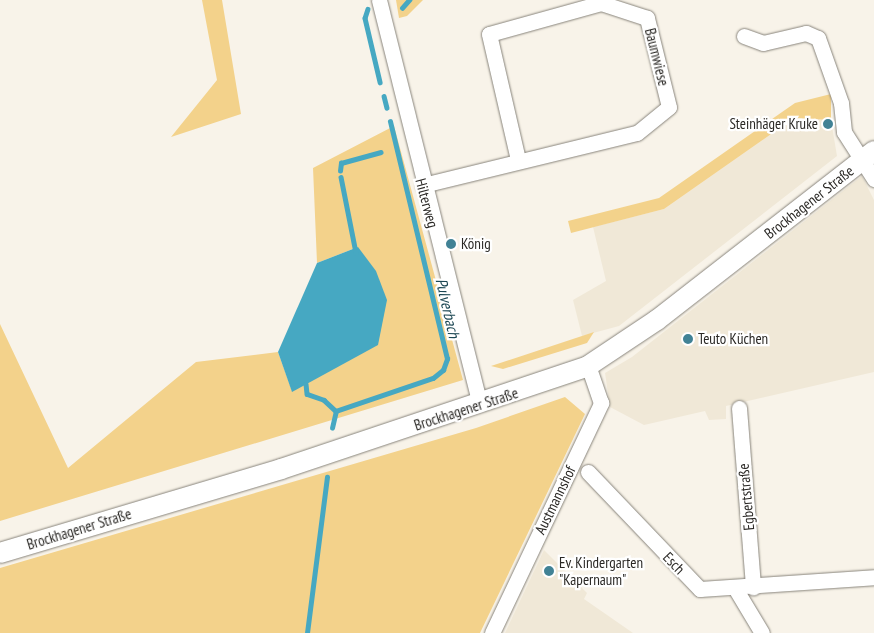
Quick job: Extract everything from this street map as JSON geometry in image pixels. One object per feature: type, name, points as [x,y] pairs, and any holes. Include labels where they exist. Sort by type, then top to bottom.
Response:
[{"type":"main road","name":"Brockhagener Straße","points":[[0,553],[480,404],[588,366],[657,320],[869,155]]},
{"type":"street","name":"Hilterweg","points":[[379,0],[423,185],[480,404]]},
{"type":"street","name":"Baumwiese","points":[[423,185],[518,160],[637,133],[669,107],[647,18],[601,3],[489,34],[518,160]]},
{"type":"street","points":[[744,36],[763,43],[806,33],[818,38],[841,103],[844,132],[869,155],[874,179]]},
{"type":"street","name":"Austmannshof","points":[[492,633],[601,403],[588,366]]},
{"type":"street","name":"Egbertstraße","points":[[739,408],[753,587]]},
{"type":"street","name":"Esch","points":[[588,472],[700,589],[735,588]]},
{"type":"street","points":[[762,633],[735,588],[874,577]]},
{"type":"shaded area","points":[[202,0],[222,0],[241,114],[171,137],[217,80]]},
{"type":"shaded area","points":[[396,0],[423,0],[407,16],[399,18]]},
{"type":"shaded area","points":[[831,94],[831,120],[794,118],[664,209],[571,233],[568,221],[659,198],[795,103]]},
{"type":"shaded area","points":[[794,118],[831,120],[837,156],[619,326],[582,336],[573,300],[606,281],[593,227],[664,209]]},
{"type":"shaded area","points":[[394,126],[463,380],[0,521],[0,324],[68,468],[196,362],[278,352],[292,391],[358,247],[317,263],[313,168]]},
{"type":"shaded area","points":[[862,176],[874,200],[874,372],[726,406],[726,419],[709,420],[705,411],[644,425],[610,407],[605,373],[632,357]]},
{"type":"shaded area","points":[[594,332],[587,343],[503,369],[491,366]]},
{"type":"shaded area","points":[[565,397],[585,414],[480,633],[0,633],[0,568],[476,428]]},
{"type":"shaded area","name":"Ev. Kindergarten \"Kapernaum\"","points":[[544,550],[587,593],[584,599],[633,633],[505,633]]},
{"type":"water","points":[[358,247],[376,271],[387,300],[378,345],[292,392],[278,352],[317,263]]},
{"type":"waterway","name":"Pulverbach","points":[[402,8],[409,0]]},
{"type":"waterway","name":"Pulverbach","points":[[368,9],[365,18],[380,82]]},
{"type":"waterway","name":"Pulverbach","points":[[384,96],[387,108]]},
{"type":"waterway","name":"Pulverbach","points":[[332,428],[336,411],[433,378],[443,370],[447,359],[390,122]]},
{"type":"waterway","points":[[340,171],[341,163],[381,152]]},
{"type":"waterway","points":[[341,177],[356,253]]},
{"type":"waterway","points":[[306,384],[307,394],[324,400],[336,411]]},
{"type":"waterway","name":"Pulverbach","points":[[307,633],[327,477]]},
{"type":"place","name":"Steinhäger Kruke","points":[[828,124]]},
{"type":"place","name":"König","points":[[451,244]]},
{"type":"place","name":"Teuto Küchen","points":[[688,339]]},
{"type":"place","name":"Ev. Kindergarten \"Kapernaum\"","points":[[549,571]]}]
